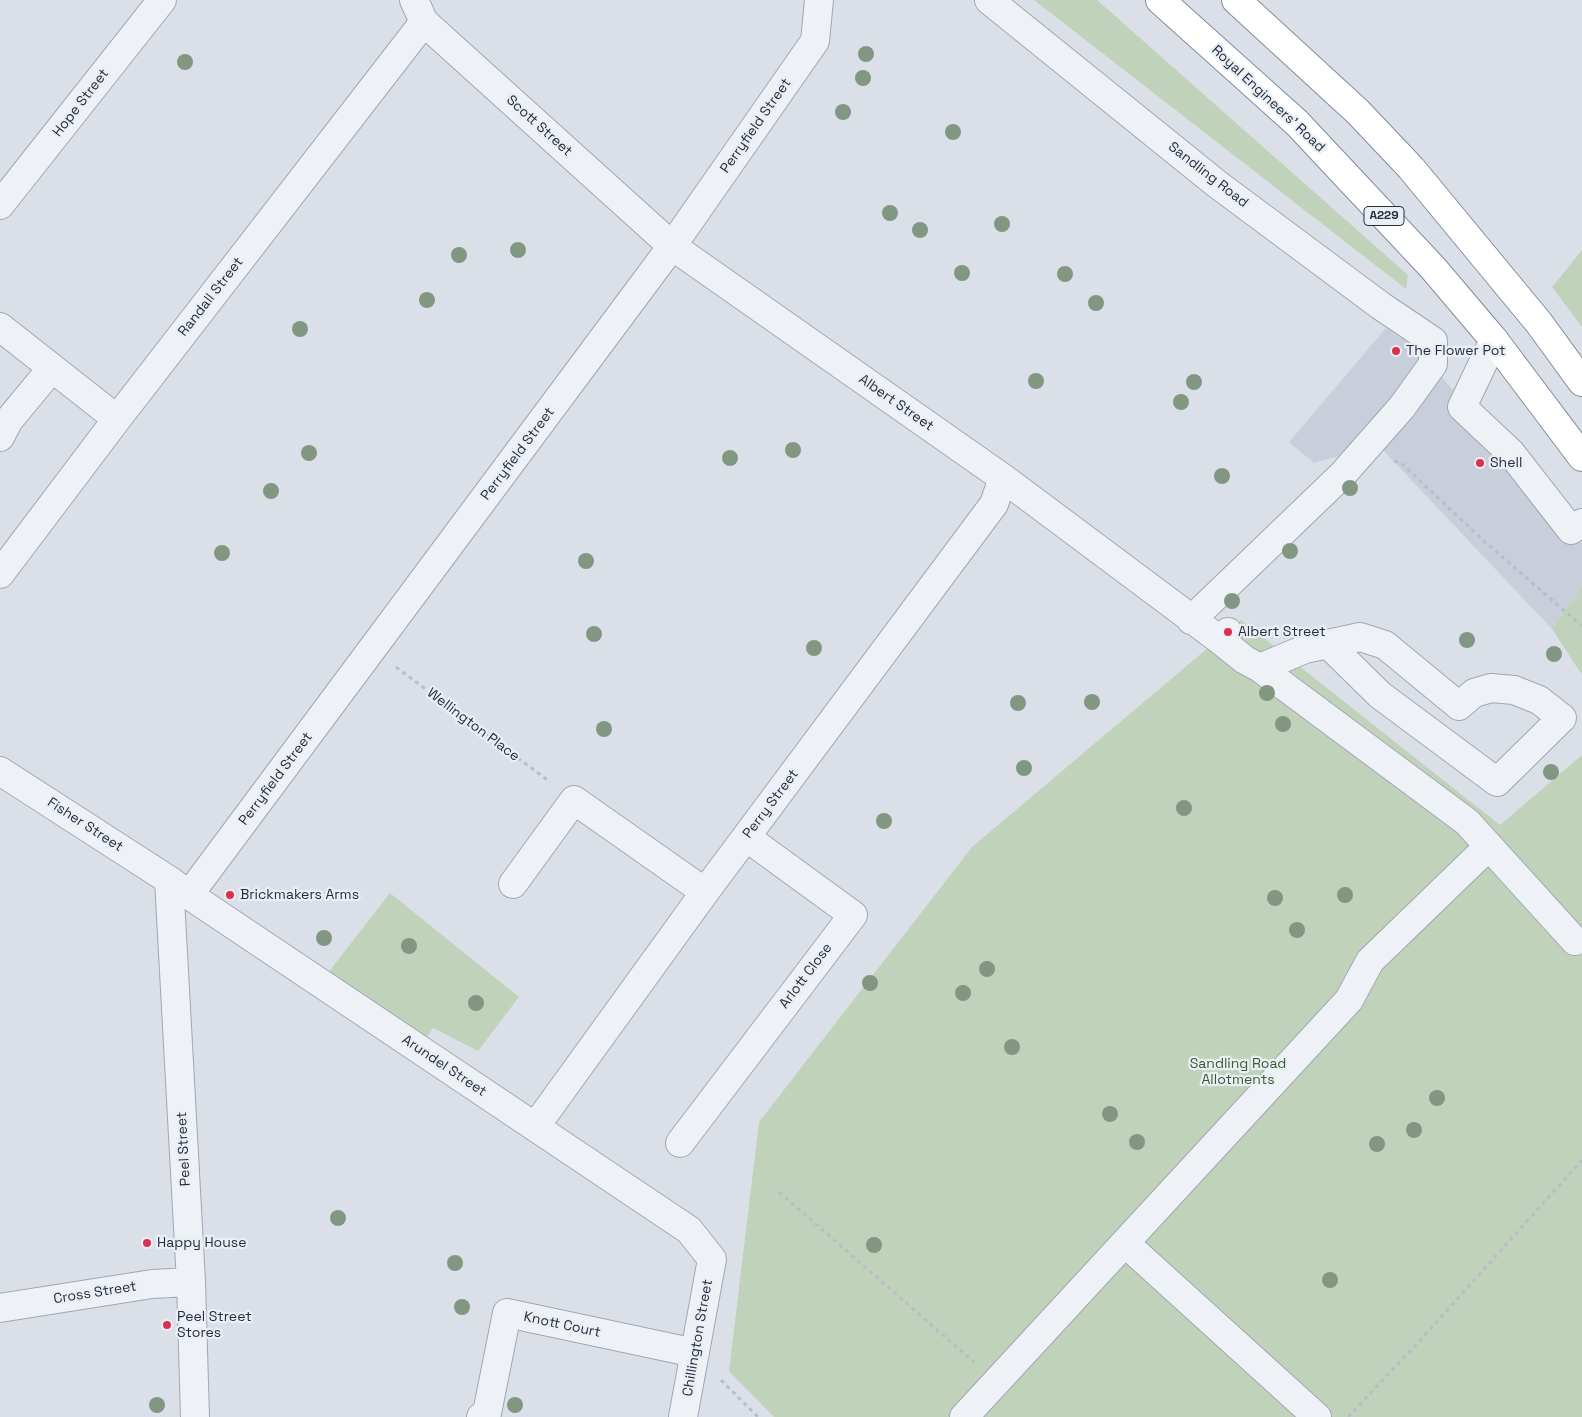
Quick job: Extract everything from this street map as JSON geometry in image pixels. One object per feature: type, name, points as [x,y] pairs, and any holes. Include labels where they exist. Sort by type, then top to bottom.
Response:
[{"type":"highway","name":"Royal Engineers' Road","points":[[1160,0],[1297,123],[1432,268],[1494,340],[1582,457]]},
{"type":"highway","points":[[1236,0],[1358,112],[1411,168],[1539,323],[1582,382]]},
{"type":"street","name":"Hope Street","points":[[0,205],[162,0]]},
{"type":"street","name":"Perryfield Street","points":[[179,888],[372,649],[672,246],[815,41],[820,0]]},
{"type":"street","name":"Sandling Road","points":[[988,0],[1217,184],[1381,306],[1433,341],[1433,364],[1402,407],[1361,454]]},
{"type":"street","name":"Scott Street","points":[[419,11],[672,246]]},
{"type":"street","name":"Randall Street","points":[[0,574],[419,11]]},
{"type":"street","name":"Albert Street","points":[[672,246],[1003,478],[1191,620],[1224,636],[1245,660],[1260,668],[1467,822],[1575,941]]},
{"type":"street","points":[[0,327],[117,419]]},
{"type":"street","points":[[1494,340],[1462,407],[1511,453],[1571,530],[1582,523]]},
{"type":"street","points":[[0,436],[9,420],[52,368]]},
{"type":"street","points":[[1191,620],[1361,454]]},
{"type":"street","name":"Perry Street","points":[[535,1127],[705,892],[994,504],[1003,478]]},
{"type":"street","points":[[1260,668],[1305,649],[1360,637],[1385,645],[1459,706],[1474,693],[1491,688],[1514,690],[1539,700],[1562,718],[1497,782],[1380,695],[1328,644]]},
{"type":"street","name":"Fisher Street","points":[[0,771],[179,888]]},
{"type":"street","points":[[513,884],[574,800],[705,892]]},
{"type":"street","name":"Arlott Close","points":[[680,1143],[853,914],[746,837]]},
{"type":"street","points":[[964,1417],[1349,1000],[1370,961],[1489,846]]},
{"type":"street","name":"Arundel Street","points":[[179,888],[690,1230],[712,1259]]},
{"type":"street","name":"Peel Street","points":[[179,888],[195,1417]]},
{"type":"street","points":[[1125,1243],[1316,1417]]},
{"type":"street","name":"Chillington Street","points":[[683,1417],[712,1259]]},
{"type":"street","name":"Cross Street","points":[[0,1308],[152,1284],[190,1282]]},
{"type":"street","name":"Knott Court","points":[[481,1417],[487,1413],[507,1313],[695,1353]]},
{"type":"path","points":[[1361,454],[1401,463],[1485,542],[1582,626]]},
{"type":"path","name":"Wellington Place","points":[[372,649],[574,800]]},
{"type":"path","points":[[1348,1417],[1425,1335],[1582,1160]]},
{"type":"path","points":[[779,1192],[997,1382]]},
{"type":"path","points":[[695,1353],[758,1417]]},
{"type":"shaded area","points":[[1386,328],[1419,350],[1582,543],[1582,587],[1552,629],[1378,445],[1314,463],[1289,442]]},
{"type":"green space","points":[[1034,0],[1097,0],[1408,275],[1406,289]]},
{"type":"green space","points":[[1582,250],[1582,327],[1552,287]]},
{"type":"green space","points":[[1582,587],[1582,675],[1552,629]]},
{"type":"green space","name":"Sandling Road Allotments","points":[[1241,620],[1500,825],[1582,755],[1582,1417],[774,1417],[729,1371],[759,1122],[972,847]]},
{"type":"green space","points":[[390,893],[519,997],[478,1051],[433,1028],[427,1037],[327,974]]},
{"type":"place","name":"The Flower Pot","points":[[1396,351]]},
{"type":"place","name":"Shell","points":[[1480,463]]},
{"type":"place","name":"Albert Street","points":[[1228,632]]},
{"type":"place","name":"Brickmakers Arms","points":[[230,895]]},
{"type":"place","name":"Happy House","points":[[147,1243]]},
{"type":"place","name":"Peel Street Stores","points":[[167,1325]]}]
